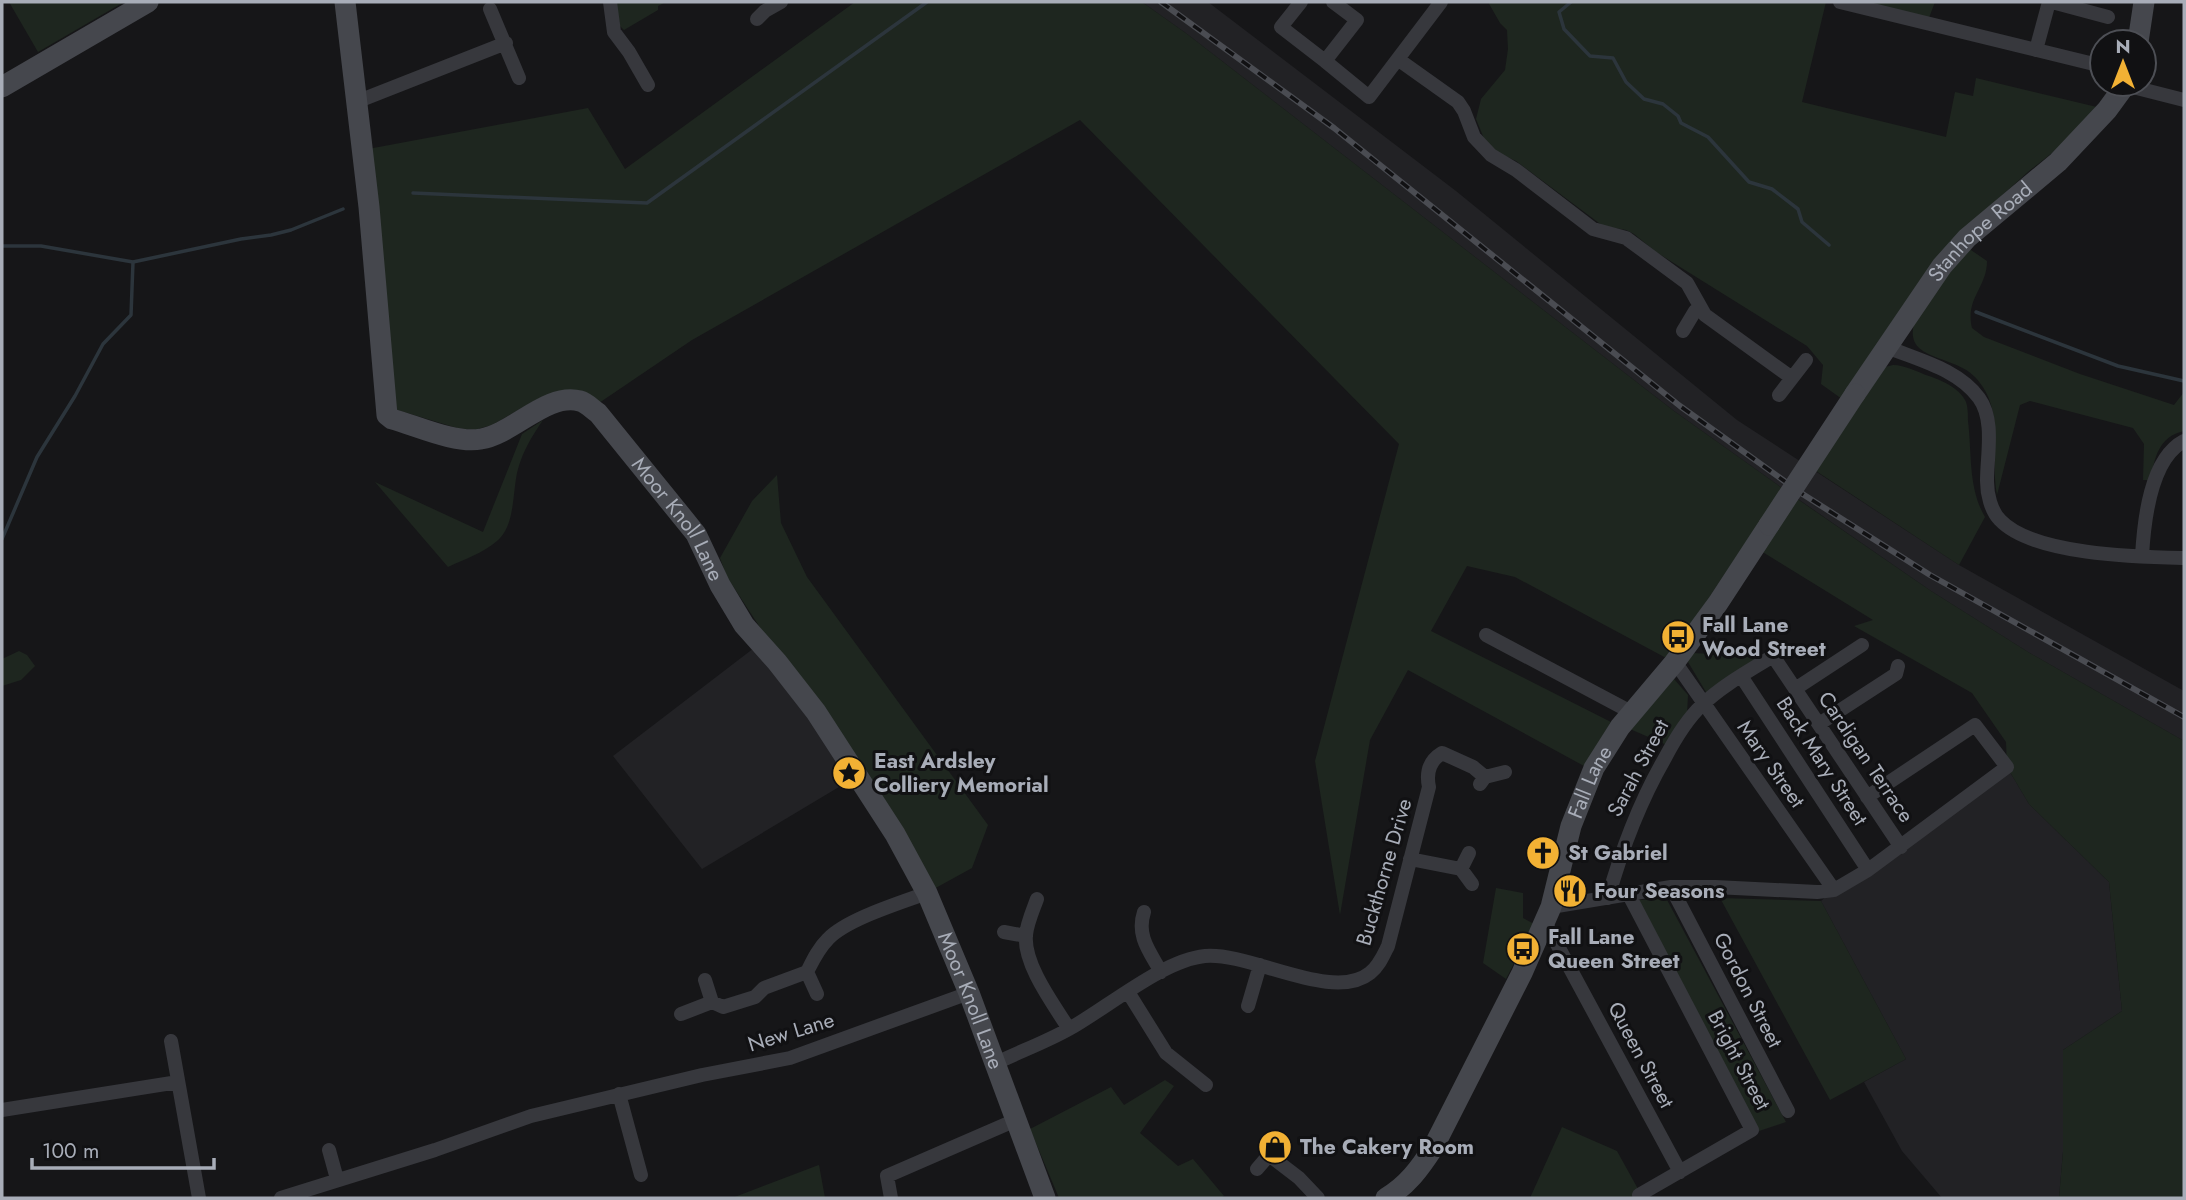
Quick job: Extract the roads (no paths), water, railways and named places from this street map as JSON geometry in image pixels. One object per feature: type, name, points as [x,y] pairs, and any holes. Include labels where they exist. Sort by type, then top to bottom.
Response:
[{"type":"street","points":[[2,87],[148,2]]},
{"type":"street","name":"Moor Knoll Lane","points":[[345,2],[373,249],[387,415],[392,419],[464,440],[494,435],[556,402],[583,402],[598,413],[696,534],[736,612],[816,712],[895,834],[927,892],[969,993],[1045,1198]]},
{"type":"street","points":[[610,2],[614,32],[648,85]]},
{"type":"street","points":[[757,19],[781,2]]},
{"type":"street","points":[[1301,2],[1281,27],[1369,97],[1441,2]]},
{"type":"street","points":[[1840,2],[2088,63]]},
{"type":"street","points":[[2036,50],[2051,2],[2108,17]]},
{"type":"street","points":[[2140,28],[2144,2]]},
{"type":"street","points":[[1325,61],[1357,20],[1336,3]]},
{"type":"street","points":[[490,9],[519,78]]},
{"type":"street","points":[[356,102],[506,43]]},
{"type":"street","points":[[1399,60],[1458,102],[1474,137],[1491,155],[1517,170],[1593,229],[1626,238],[1667,268],[1687,283],[1700,309],[1792,378]]},
{"type":"street","points":[[2158,93],[2184,100]]},
{"type":"street","name":"Stanhope Road","points":[[1855,394],[1942,266],[1967,238],[2058,162],[2116,98]]},
{"type":"street","points":[[1683,331],[1695,312],[1700,309]]},
{"type":"street","points":[[1887,346],[1956,376],[1969,386],[1980,400],[1987,416],[1987,488],[1998,519],[2005,525],[2038,542],[2064,548],[2184,558]]},
{"type":"street","points":[[1779,395],[1806,360]]},
{"type":"street","name":"Fall Lane","points":[[1386,1198],[1418,1172],[1433,1149],[1522,973],[1548,915],[1570,826],[1594,768],[1631,712],[1674,663],[1718,603],[1855,394]]},
{"type":"street","points":[[2142,556],[2144,528],[2157,473],[2165,457],[2174,447],[2184,442]]},
{"type":"street","points":[[1486,635],[1631,712]]},
{"type":"street","points":[[1795,689],[1862,645]]},
{"type":"street","name":"Cardigan Terrace","points":[[1773,656],[1901,847]]},
{"type":"street","name":"Sarah Street","points":[[1608,898],[1626,836],[1638,807],[1689,718],[1703,704],[1773,656]]},
{"type":"street","name":"Mary Street","points":[[1674,663],[1834,890]]},
{"type":"street","points":[[1819,724],[1895,674],[1898,666]]},
{"type":"street","name":"Back Mary Street","points":[[1741,676],[1868,870]]},
{"type":"street","points":[[1548,915],[1628,893],[1671,887],[1817,892],[1834,890],[1901,847],[2007,766],[1975,725],[1867,797]]},
{"type":"street","name":"Buckthorne Drive","points":[[996,1063],[1069,1029],[1161,972],[1202,956],[1223,956],[1317,981],[1337,983],[1356,980],[1370,973],[1381,961],[1388,946],[1429,787],[1427,776],[1441,747],[1474,766],[1483,780],[1505,772]]},
{"type":"street","points":[[1461,869],[1469,853]]},
{"type":"street","points":[[1410,859],[1461,869],[1472,884]]},
{"type":"street","name":"Gordon Street","points":[[1671,887],[1788,1111]]},
{"type":"street","points":[[681,1014],[712,1002],[723,1007],[755,997],[764,988],[807,972],[816,954],[830,937],[864,918],[927,892]]},
{"type":"street","name":"Bright Street","points":[[1628,893],[1752,1130],[1639,1195]]},
{"type":"street","points":[[1037,899],[1026,936],[1033,969],[1069,1029]]},
{"type":"street","points":[[1144,912],[1140,933],[1161,972]]},
{"type":"street","name":"Queen Street","points":[[1548,915],[1680,1172]]},
{"type":"street","points":[[1004,932],[1026,936]]},
{"type":"street","points":[[1248,1006],[1260,965]]},
{"type":"street","points":[[807,972],[817,994]]},
{"type":"street","points":[[705,980],[712,1002]]},
{"type":"street","points":[[1128,992],[1177,1072],[1206,1085]]},
{"type":"street","name":"New Lane","points":[[281,1198],[435,1150],[531,1116],[619,1094],[790,1058],[969,993]]},
{"type":"street","points":[[171,1041],[199,1198]]},
{"type":"street","points":[[2,1110],[177,1082]]},
{"type":"street","points":[[619,1094],[641,1175]]},
{"type":"street","points":[[891,1198],[887,1176],[1016,1120]]},
{"type":"street","points":[[1258,1169],[1280,1141]]},
{"type":"street","points":[[329,1150],[337,1179]]},
{"type":"street","points":[[1269,1154],[1299,1178],[1318,1198]]},
{"type":"waterway","points":[[413,193],[647,203],[927,2]]},
{"type":"waterway","points":[[1571,2],[1559,12],[1564,29],[1590,56],[1613,58],[1626,82],[1644,99],[1663,104],[1678,116],[1681,123],[1708,137],[1749,182],[1772,189],[1798,209],[1802,222],[1829,245]]},
{"type":"waterway","points":[[2,246],[41,246],[133,262],[291,230],[343,209]]},
{"type":"waterway","points":[[2,539],[37,457],[103,344],[131,315],[133,262]]},
{"type":"waterway","points":[[1976,312],[2118,366],[2184,381]]},
{"type":"railway","points":[[1161,2],[1334,128],[1680,406],[1801,493],[1930,575],[2184,717]]},
{"type":"place","name":"Fall Lane Wood Street","points":[[1678,637]]},
{"type":"place","name":"East Ardsley Colliery Memorial","points":[[849,773]]},
{"type":"place","name":"St Gabriel","points":[[1543,853]]},
{"type":"place","name":"Four Seasons","points":[[1570,891]]},
{"type":"place","name":"Fall Lane Queen Street","points":[[1523,949]]},
{"type":"place","name":"The Cakery Room","points":[[1275,1147]]}]
